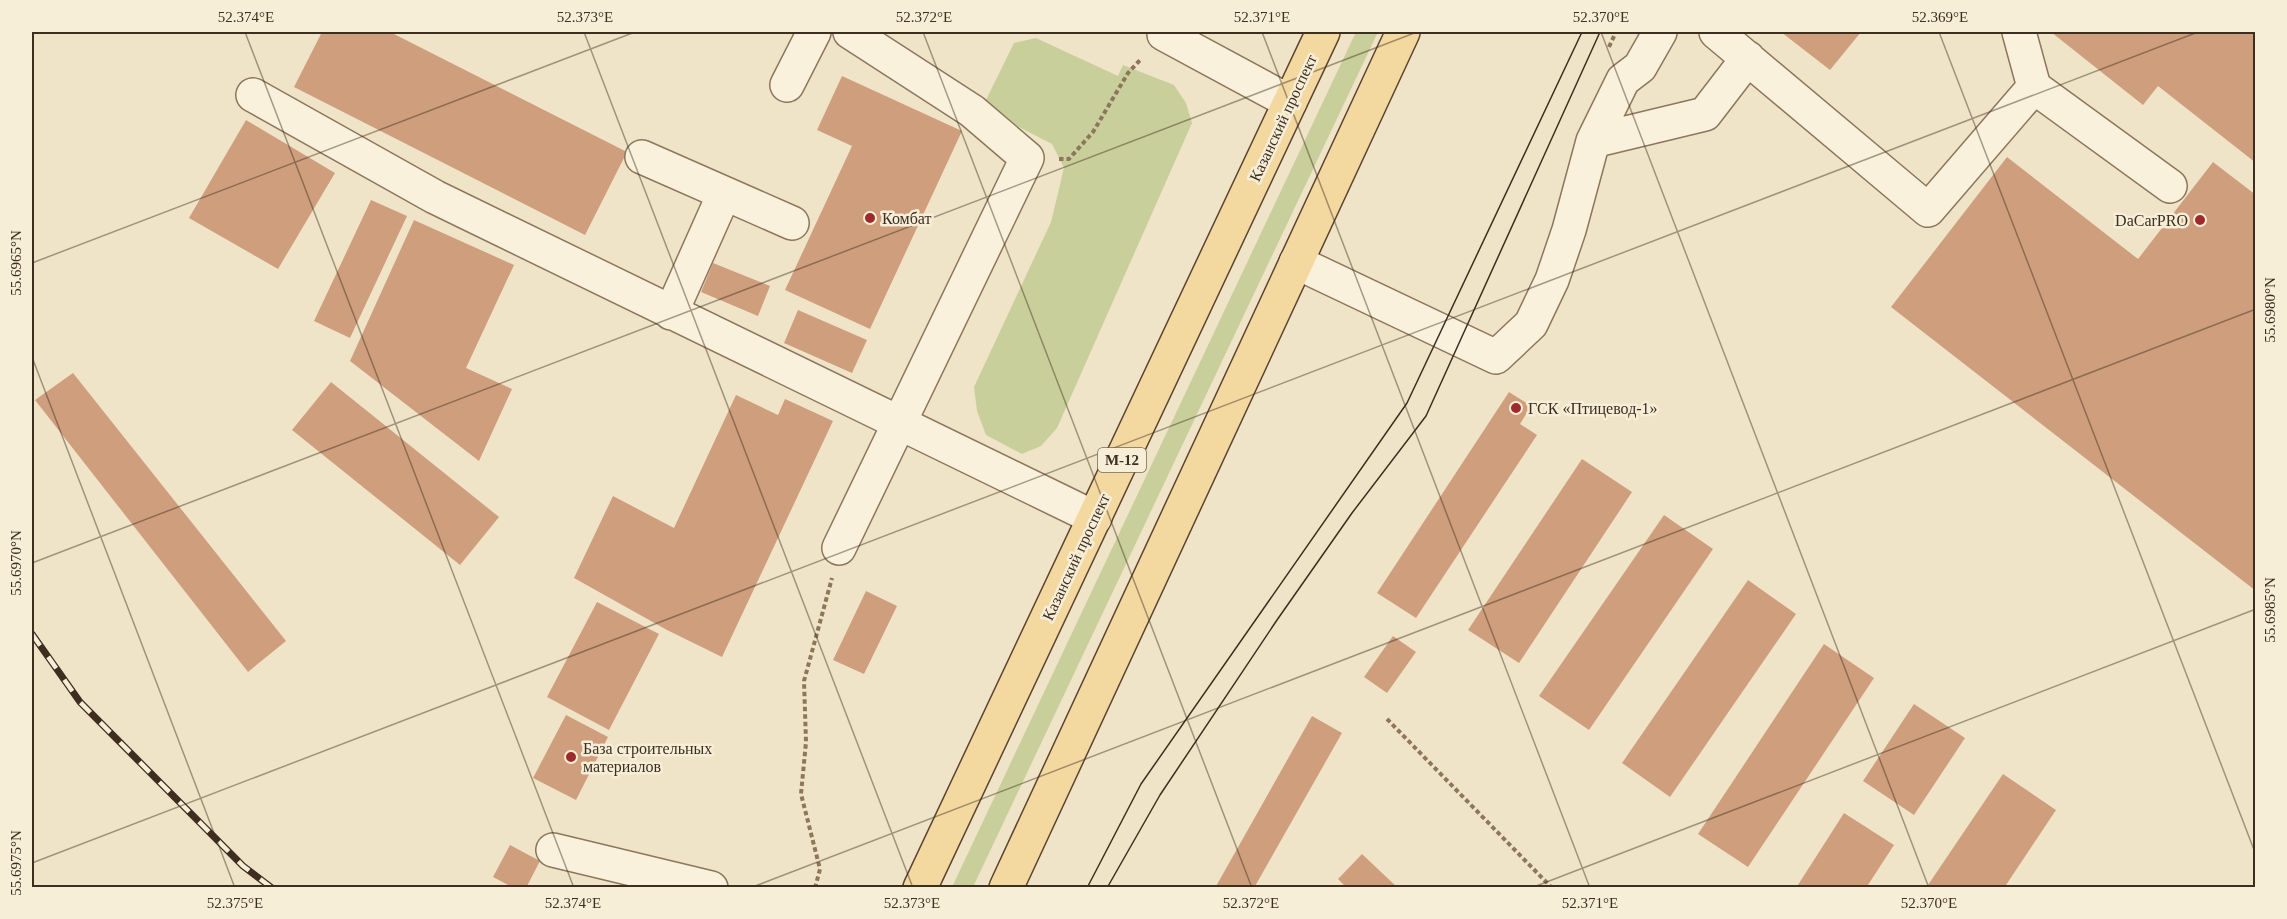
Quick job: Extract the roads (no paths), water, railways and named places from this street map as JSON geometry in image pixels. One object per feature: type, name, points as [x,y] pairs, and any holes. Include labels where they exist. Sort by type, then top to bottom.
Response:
[{"type":"main road","name":"Казанский проспект","points":[[920,888],[1323,32]]},
{"type":"main road","points":[[1006,888],[1403,32]]},
{"type":"lane","points":[[787,85],[814,32]]},
{"type":"lane","points":[[839,548],[1027,158],[972,111],[850,32]]},
{"type":"lane","points":[[1296,262],[1496,357],[1531,324],[1552,280],[1569,230],[1593,141],[1623,80],[1640,67],[1660,32]]},
{"type":"lane","points":[[1716,32],[1928,210],[2034,87]]},
{"type":"lane","points":[[2019,32],[2034,87],[2170,186]]},
{"type":"lane","points":[[1164,33],[1290,102]]},
{"type":"lane","points":[[1593,141],[1705,114],[1748,58]]},
{"type":"lane","points":[[253,95],[435,197],[1095,518]]},
{"type":"lane","points":[[642,157],[792,223]]},
{"type":"lane","points":[[671,313],[724,194]]},
{"type":"lane","points":[[553,850],[711,888]]},
{"type":"tram line","points":[[1087,888],[1141,784],[1407,403],[1582,32]]},
{"type":"tram line","points":[[1107,888],[1160,795],[1277,620],[1352,513],[1426,416],[1600,32]]},
{"type":"railway","points":[[32,634],[80,702],[243,866],[272,888]]},
{"type":"place","name":"Комбат","points":[[870,218]]},
{"type":"place","name":"DaCarPRO","points":[[2200,220]]},
{"type":"place","name":"ГСК «Птицевод-1»","points":[[1516,408]]},
{"type":"place","name":"База строительных материалов","points":[[571,757]]}]
